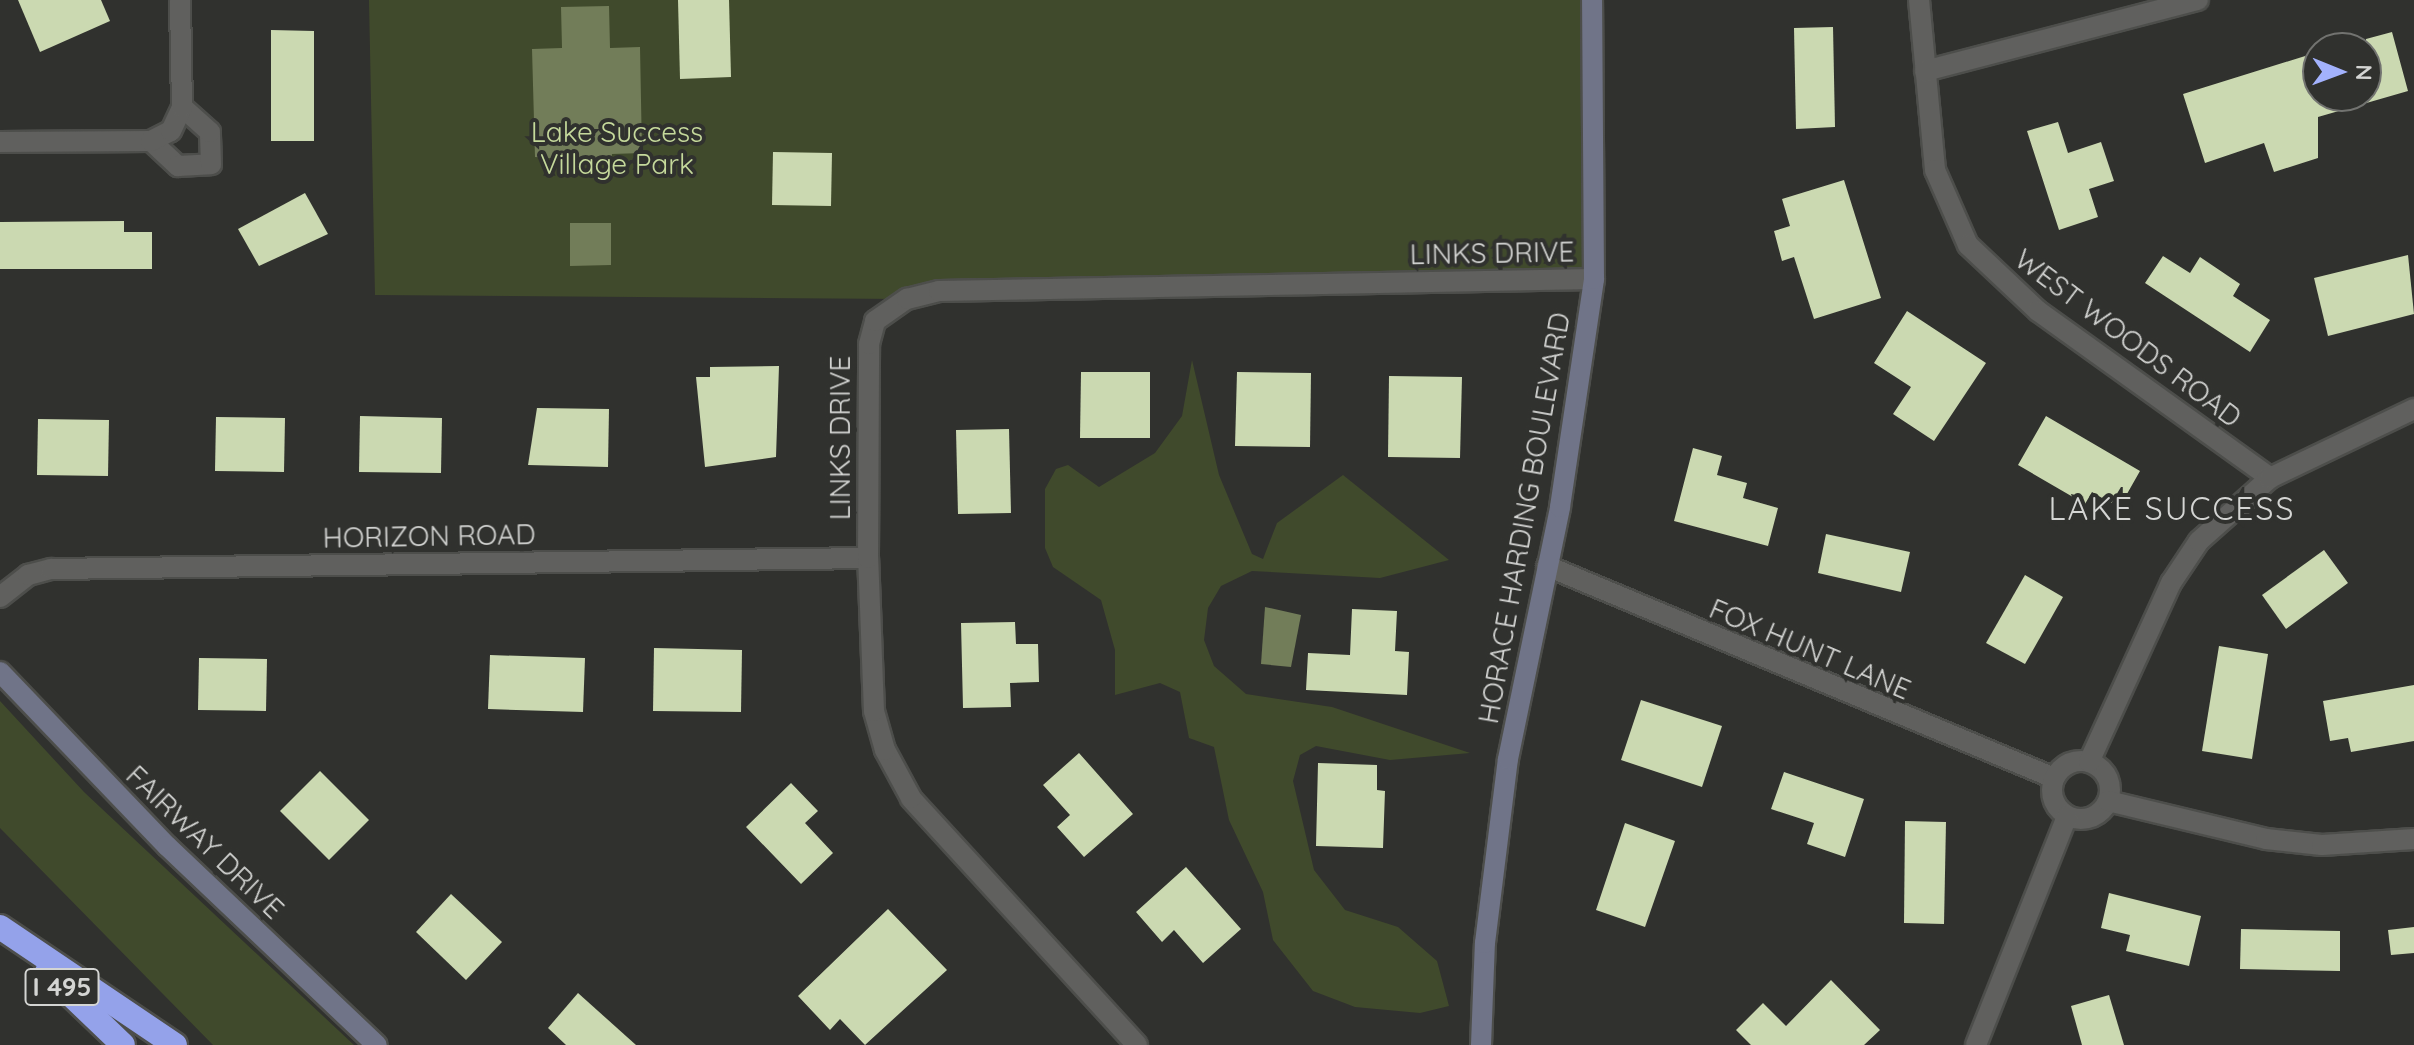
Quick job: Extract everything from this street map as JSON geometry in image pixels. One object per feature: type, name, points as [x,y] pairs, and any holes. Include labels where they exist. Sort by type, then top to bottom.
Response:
[{"type":"highway","name":"I 495","points":[[0,928],[123,1045]]},
{"type":"highway","points":[[0,928],[175,1045]]},
{"type":"street","points":[[0,142],[151,141],[171,131],[182,107],[180,0]]},
{"type":"street","name":"HORACE HARDING BOULEVARD","points":[[1481,1045],[1485,943],[1508,759],[1547,566],[1594,279],[1592,0]]},
{"type":"street","name":"WEST WOODS ROAD","points":[[1919,0],[1935,170],[1956,225],[1984,265],[2270,478]]},
{"type":"street","points":[[1925,71],[2198,0]]},
{"type":"street","points":[[151,141],[178,166],[211,164],[210,132],[182,107]]},
{"type":"street","name":"LINKS DRIVE","points":[[1137,1045],[911,798],[874,711],[868,558],[869,337],[883,313],[915,296],[1594,279]]},
{"type":"street","points":[[2089,762],[2171,583],[2199,541],[2270,478],[2414,409]]},
{"type":"street","name":"HORIZON ROAD","points":[[0,597],[28,575],[64,569],[868,558]]},
{"type":"street","name":"FOX HUNT LANE","points":[[1547,566],[2054,778]]},
{"type":"street","name":"FAIRWAY DRIVE","points":[[0,672],[167,846],[377,1045]]},
{"type":"street","points":[[2073,762],[2089,762],[2105,773],[2108,801],[2095,816],[2067,816],[2054,804],[2054,778],[2073,762]]},
{"type":"street","points":[[2108,801],[2266,839],[2322,845],[2414,839]]},
{"type":"street","points":[[1976,1045],[2067,816]]},
{"type":"green space","name":"Lake Success Village Park","points":[[369,0],[1592,0],[1594,279],[904,299],[375,295]]},
{"type":"green space","points":[[1192,360],[1219,475],[1252,554],[1263,559],[1277,523],[1343,475],[1449,560],[1380,578],[1252,571],[1221,586],[1208,608],[1204,640],[1214,666],[1246,694],[1332,707],[1470,753],[1390,760],[1316,746],[1300,755],[1293,781],[1314,870],[1345,910],[1398,927],[1437,961],[1449,1006],[1420,1013],[1355,1007],[1313,991],[1273,940],[1263,892],[1229,820],[1214,747],[1189,738],[1180,692],[1160,683],[1115,695],[1115,650],[1101,600],[1053,567],[1045,548],[1045,489],[1056,469],[1068,465],[1099,487],[1155,453],[1182,416]]},
{"type":"green space","points":[[0,701],[84,792],[354,1045],[213,1045],[0,828]]},
{"type":"shaded area","points":[[609,6],[610,48],[640,47],[642,153],[612,154],[611,163],[535,157],[532,49],[562,48],[561,7]]},
{"type":"shaded area","points":[[570,223],[611,223],[611,265],[570,266]]},
{"type":"shaded area","points":[[1265,607],[1301,615],[1291,667],[1261,664]]},
{"type":"building","points":[[18,0],[101,0],[110,21],[40,52]]},
{"type":"building","points":[[678,0],[729,0],[731,77],[680,79]]},
{"type":"building","points":[[1833,27],[1835,127],[1796,129],[1794,28]]},
{"type":"building","points":[[271,30],[314,31],[314,141],[271,141]]},
{"type":"building","points":[[2392,32],[2408,91],[2382,99],[2382,35]]},
{"type":"building","points":[[2302,57],[2302,112],[2335,112],[2318,117],[2318,158],[2274,172],[2264,143],[2205,163],[2183,94]]},
{"type":"building","points":[[2058,122],[2068,153],[2101,142],[2114,181],[2089,189],[2098,217],[2059,230],[2027,131]]},
{"type":"building","points":[[773,152],[832,153],[831,206],[772,205]]},
{"type":"building","points":[[1844,180],[1881,298],[1814,319],[1794,257],[1782,261],[1774,231],[1790,226],[1782,199]]},
{"type":"building","points":[[305,193],[328,234],[259,266],[238,229]]},
{"type":"building","points":[[124,221],[124,232],[152,232],[152,269],[0,269],[0,222]]},
{"type":"building","points":[[2408,255],[2414,314],[2328,336],[2314,278]]},
{"type":"building","points":[[2163,256],[2190,273],[2200,257],[2240,284],[2233,296],[2270,320],[2250,352],[2145,283]]},
{"type":"building","points":[[1907,311],[1986,363],[1934,441],[1893,414],[1911,387],[1874,363]]},
{"type":"building","points":[[779,366],[776,457],[705,467],[696,377],[710,377],[710,367]]},
{"type":"building","points":[[1081,372],[1150,372],[1150,438],[1080,438]]},
{"type":"building","points":[[1237,372],[1311,373],[1310,447],[1235,446]]},
{"type":"building","points":[[1389,376],[1462,377],[1460,458],[1388,457]]},
{"type":"building","points":[[537,408],[609,409],[608,467],[528,465]]},
{"type":"building","points":[[360,416],[442,418],[441,473],[359,472]]},
{"type":"building","points":[[2046,416],[2140,471],[2119,508],[2092,492],[2085,504],[2018,465]]},
{"type":"building","points":[[216,417],[285,418],[284,472],[215,471]]},
{"type":"building","points":[[38,419],[109,420],[108,476],[37,475]]},
{"type":"building","points":[[1009,429],[1011,513],[958,514],[956,430]]},
{"type":"building","points":[[1693,448],[1722,456],[1717,475],[1747,483],[1743,498],[1778,508],[1768,546],[1674,521]]},
{"type":"building","points":[[1826,534],[1910,552],[1901,592],[1818,573]]},
{"type":"building","points":[[2324,550],[2348,583],[2286,629],[2262,595]]},
{"type":"building","points":[[2025,575],[2063,597],[2025,664],[1986,643]]},
{"type":"building","points":[[1352,609],[1397,611],[1395,651],[1409,652],[1407,695],[1306,690],[1308,653],[1350,655]]},
{"type":"building","points":[[1015,622],[1016,644],[1038,644],[1039,682],[1010,683],[1011,707],[963,708],[961,623]]},
{"type":"building","points":[[2219,646],[2268,654],[2252,759],[2202,751]]},
{"type":"building","points":[[654,648],[742,650],[741,712],[653,711]]},
{"type":"building","points":[[490,655],[585,658],[583,712],[488,709]]},
{"type":"building","points":[[199,658],[267,659],[266,711],[198,710]]},
{"type":"building","points":[[2414,685],[2414,741],[2351,752],[2348,738],[2330,741],[2323,701]]},
{"type":"building","points":[[1641,700],[1722,726],[1702,787],[1621,760]]},
{"type":"building","points":[[1079,753],[1133,814],[1084,857],[1057,827],[1070,815],[1043,785]]},
{"type":"building","points":[[1318,763],[1377,765],[1377,790],[1385,791],[1383,848],[1316,846]]},
{"type":"building","points":[[320,771],[369,820],[329,860],[280,811]]},
{"type":"building","points":[[1784,772],[1864,799],[1845,857],[1807,844],[1814,823],[1771,809]]},
{"type":"building","points":[[791,783],[818,811],[805,823],[833,853],[801,884],[746,827]]},
{"type":"building","points":[[1905,821],[1946,822],[1944,924],[1904,923]]},
{"type":"building","points":[[1625,823],[1675,841],[1645,927],[1596,910]]},
{"type":"building","points":[[1186,867],[1241,929],[1203,963],[1174,930],[1162,942],[1136,912]]},
{"type":"building","points":[[2109,893],[2201,916],[2189,966],[2126,951],[2130,935],[2101,928]]},
{"type":"building","points":[[451,894],[502,942],[466,980],[416,932]]},
{"type":"building","points":[[888,909],[947,970],[865,1045],[840,1019],[830,1030],[798,996]]},
{"type":"building","points":[[2414,927],[2414,953],[2391,955],[2388,930]]},
{"type":"building","points":[[2241,929],[2340,931],[2340,971],[2240,969]]},
{"type":"building","points":[[1831,980],[1880,1030],[1864,1045],[1751,1045],[1736,1030],[1763,1003],[1786,1026]]},
{"type":"building","points":[[578,993],[636,1045],[566,1045],[548,1028]]},
{"type":"building","points":[[2109,995],[2124,1045],[2082,1045],[2071,1006]]},
{"type":"district","name":"LAKE SUCCESS","points":[[2172,508]]}]
